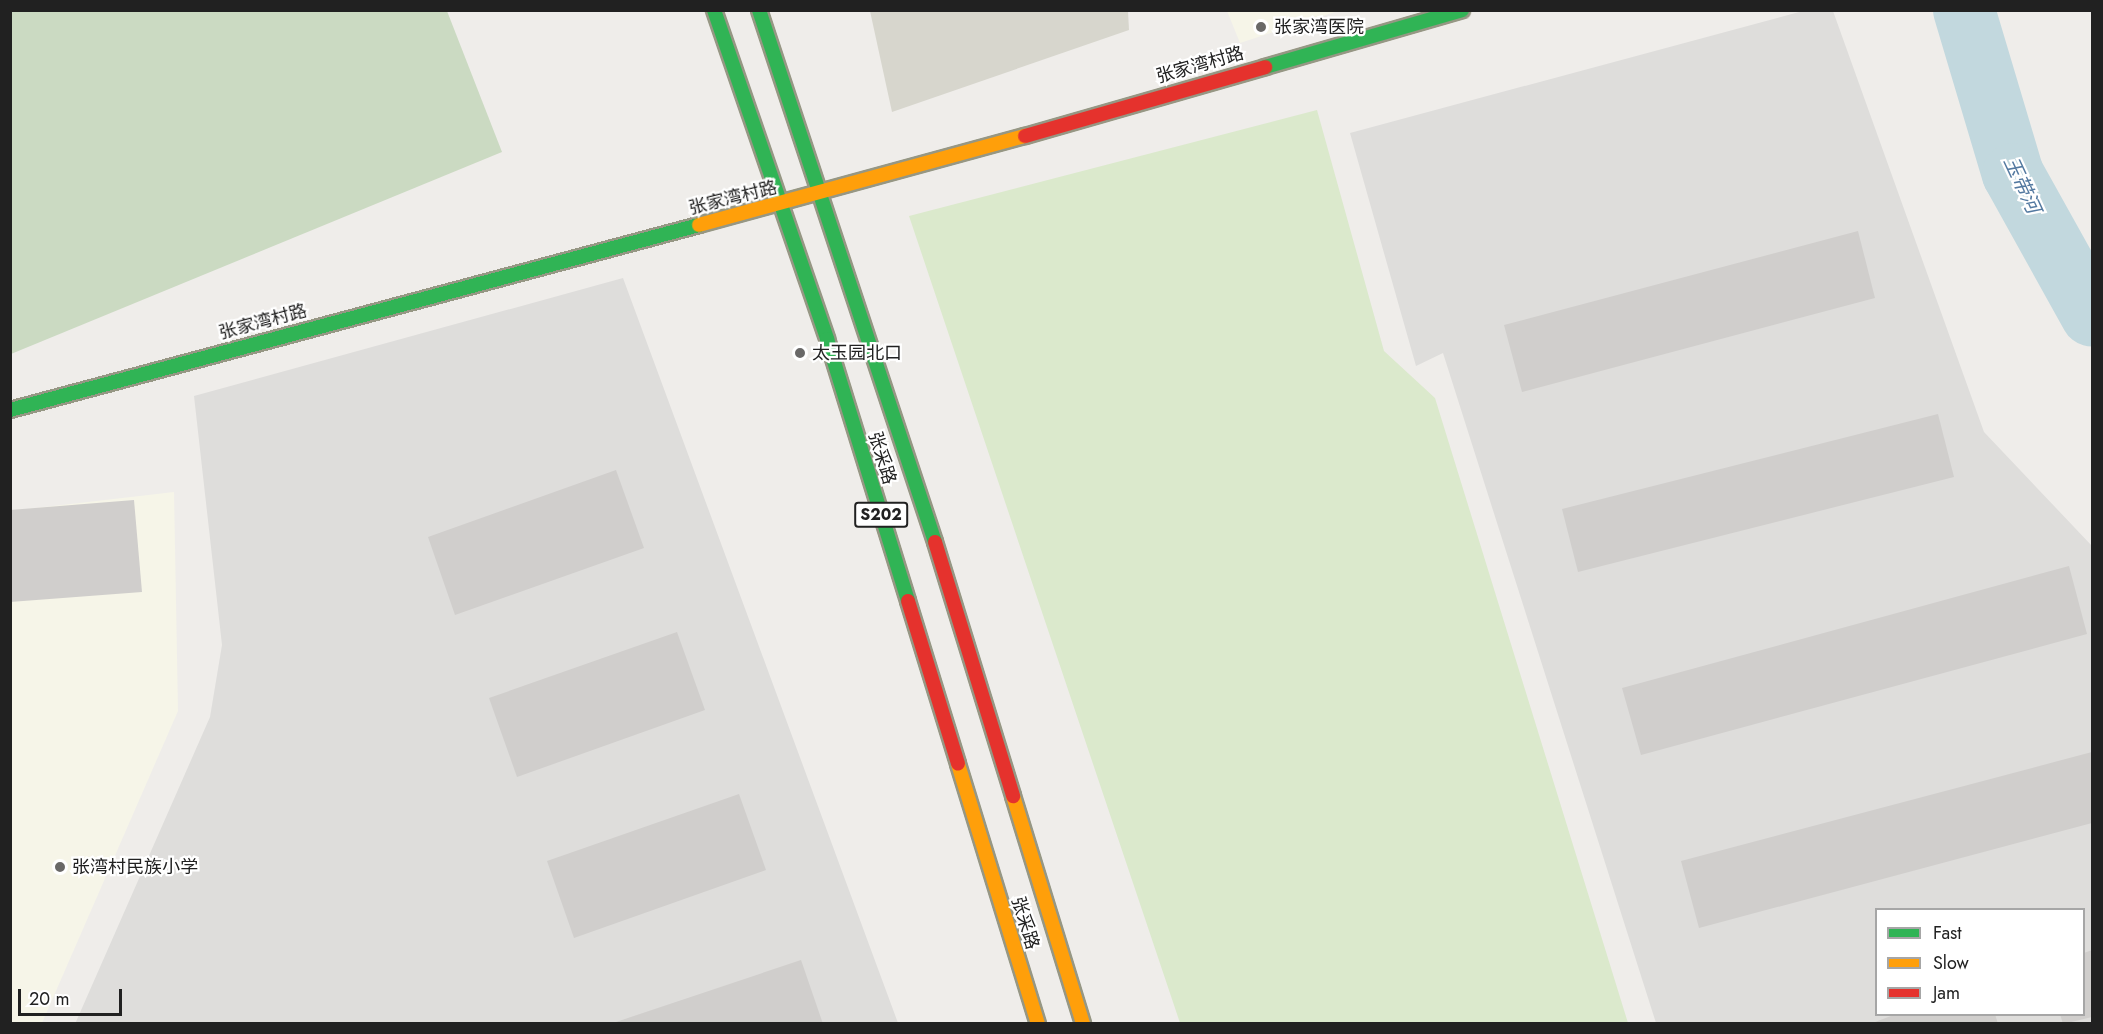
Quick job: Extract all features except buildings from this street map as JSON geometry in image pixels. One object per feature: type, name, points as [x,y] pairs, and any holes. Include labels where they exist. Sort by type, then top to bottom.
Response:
[{"type":"main road","name":"张采路","points":[[714,10],[783,205],[1038,1023]]},
{"type":"main road","name":"张采路","points":[[759,10],[906,449],[1083,1023]]},
{"type":"main road","name":"张家湾村路","points":[[10,410],[574,256],[783,205],[821,191],[1462,10]]},
{"type":"shaded area","points":[[870,11],[1128,11],[1129,30],[892,112]]},
{"type":"shaded area","name":"张家湾医院","points":[[1227,11],[1338,11],[1240,43]]},
{"type":"shaded area","points":[[1803,11],[1833,11],[1984,432],[2092,546],[2092,1023],[1656,1023],[1443,353],[1416,366],[1350,133]]},
{"type":"shaded area","points":[[623,278],[898,1023],[75,1024],[210,717],[222,645],[194,396]]},
{"type":"shaded area","name":"张湾村民族小学","points":[[174,492],[178,711],[42,1023],[11,1023],[10,511]]},
{"type":"green space","points":[[11,10],[447,11],[502,152],[11,354]]},
{"type":"green space","points":[[1317,110],[1384,351],[1435,398],[1628,1023],[1180,1023],[909,216]]},
{"type":"waterway","name":"玉带河","points":[[1964,10],[2013,174],[2092,316]]},
{"type":"traffic: fast","points":[[714,10],[827,339],[908,601]]},
{"type":"traffic: fast","points":[[759,10],[935,542]]},
{"type":"traffic: fast","points":[[1265,67],[1462,10]]},
{"type":"traffic: fast","points":[[10,410],[699,225]]},
{"type":"traffic: slow","points":[[699,225],[1025,136]]},
{"type":"traffic: slow","points":[[958,764],[1038,1024]]},
{"type":"traffic: slow","points":[[1013,796],[1083,1024]]},
{"type":"traffic: jam","points":[[1025,136],[1265,67]]},
{"type":"traffic: jam","points":[[935,542],[1013,796]]},
{"type":"traffic: jam","points":[[908,601],[958,764]]},
{"type":"place","name":"张家湾医院","points":[[1261,27]]},
{"type":"place","name":"太玉园北口","points":[[800,353]]},
{"type":"place","name":"张湾村民族小学","points":[[60,867]]}]
